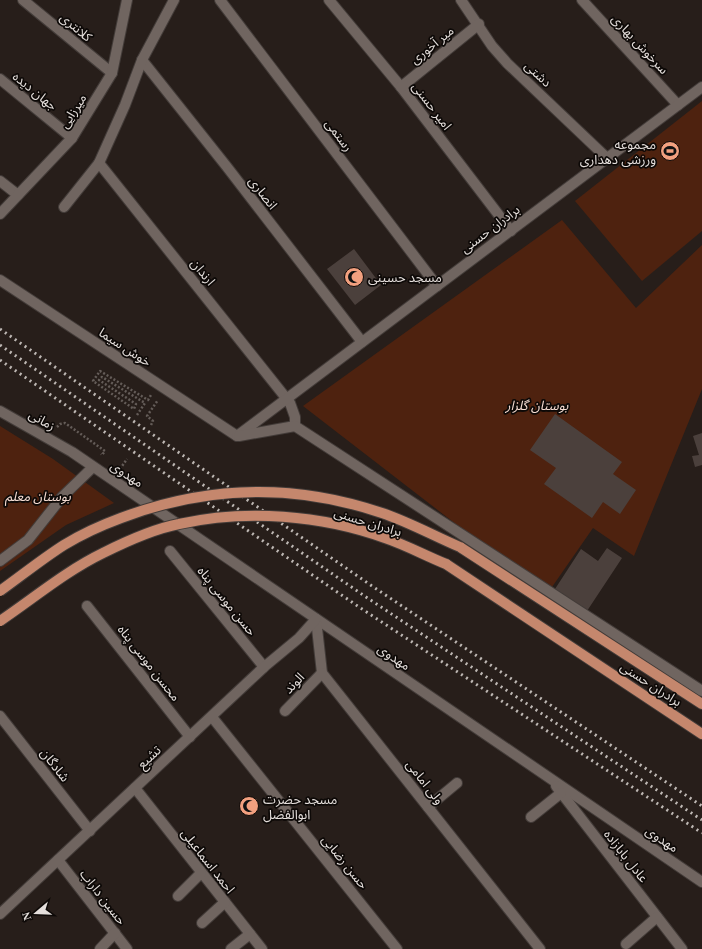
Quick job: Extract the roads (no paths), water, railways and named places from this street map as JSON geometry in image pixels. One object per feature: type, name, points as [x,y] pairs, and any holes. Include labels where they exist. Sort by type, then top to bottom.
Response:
[{"type":"main road","name":"برادران حسنی","points":[[0,591],[64,545],[101,526],[148,508],[177,500],[208,494],[262,492],[320,497],[383,513],[460,547],[702,704]]},
{"type":"main road","name":"برادران حسنی","points":[[0,621],[67,574],[103,553],[149,532],[178,524],[209,518],[263,516],[322,521],[385,538],[446,564],[702,734]]},
{"type":"street","name":"کلانتری","points":[[24,0],[112,74]]},
{"type":"street","name":"میرزایی","points":[[0,214],[72,138],[112,74],[126,0]]},
{"type":"street","points":[[64,207],[99,163],[125,105],[142,60],[174,0]]},
{"type":"street","name":"رستمی","points":[[220,0],[437,286]]},
{"type":"street","name":"امیر حسنی","points":[[329,0],[401,87],[510,231]]},
{"type":"street","name":"دشتی","points":[[461,0],[479,24],[492,46],[507,63],[607,158]]},
{"type":"street","name":"سرخوش بهاری","points":[[582,0],[678,105]]},
{"type":"street","name":"میر آخوری","points":[[401,87],[479,24]]},
{"type":"street","name":"انصاری","points":[[142,60],[362,342]]},
{"type":"street","name":"جهان دیده","points":[[0,79],[72,138]]},
{"type":"street","name":"برادران حسنی","points":[[237,436],[702,87]]},
{"type":"street","name":"ارندان","points":[[99,163],[287,398],[295,417],[295,426]]},
{"type":"street","points":[[0,181],[18,195]]},
{"type":"street","name":"خوش سیما","points":[[0,280],[237,436]]},
{"type":"street","name":"زمانی","points":[[0,411],[72,452]]},
{"type":"street","points":[[237,436],[295,426],[702,691]]},
{"type":"street","name":"مهدوی","points":[[72,452],[702,882]]},
{"type":"street","points":[[0,561],[28,540],[62,497],[93,467]]},
{"type":"street","name":"حسن موسی پناه","points":[[170,551],[264,668]]},
{"type":"street","name":"محسن موسی پناه","points":[[87,606],[190,737]]},
{"type":"street","points":[[316,619],[322,673]]},
{"type":"street","name":"تشیع","points":[[0,914],[264,668],[299,638],[316,619]]},
{"type":"street","name":"الوند","points":[[285,712],[322,673]]},
{"type":"street","name":"ولی امامی","points":[[322,673],[540,949]]},
{"type":"street","name":"شادگان","points":[[0,716],[90,831]]},
{"type":"street","name":"حسن رضایی","points":[[212,717],[398,949]]},
{"type":"street","name":"عادل بابازاده","points":[[550,779],[682,949]]},
{"type":"street","points":[[428,807],[457,783]]},
{"type":"street","name":"احمد اسماعیلی","points":[[135,788],[262,949]]},
{"type":"street","points":[[531,817],[561,793]]},
{"type":"street","name":"حسین داراب","points":[[58,860],[127,949]]},
{"type":"street","points":[[178,896],[201,873]]},
{"type":"street","points":[[202,923],[224,902]]},
{"type":"street","points":[[626,944],[657,917]]},
{"type":"street","points":[[100,949],[115,933]]},
{"type":"street","points":[[232,949],[250,934]]},
{"type":"railway","points":[[0,329],[372,586],[702,806]]},
{"type":"railway","points":[[0,345],[366,597],[702,820]]},
{"type":"railway","points":[[0,360],[359,607],[702,833]]},
{"type":"place","name":"مجموعه ورزشی دهداری","points":[[670,151]]},
{"type":"place","name":"مسجد حسینی","points":[[354,277]]},
{"type":"place","name":"مسجد حضرت ابوالفضل","points":[[249,806]]},
{"type":"park label","name":"بوستان گلزار","points":[[537,405]]},
{"type":"park label","name":"بوستان معلم","points":[[38,496]]}]
